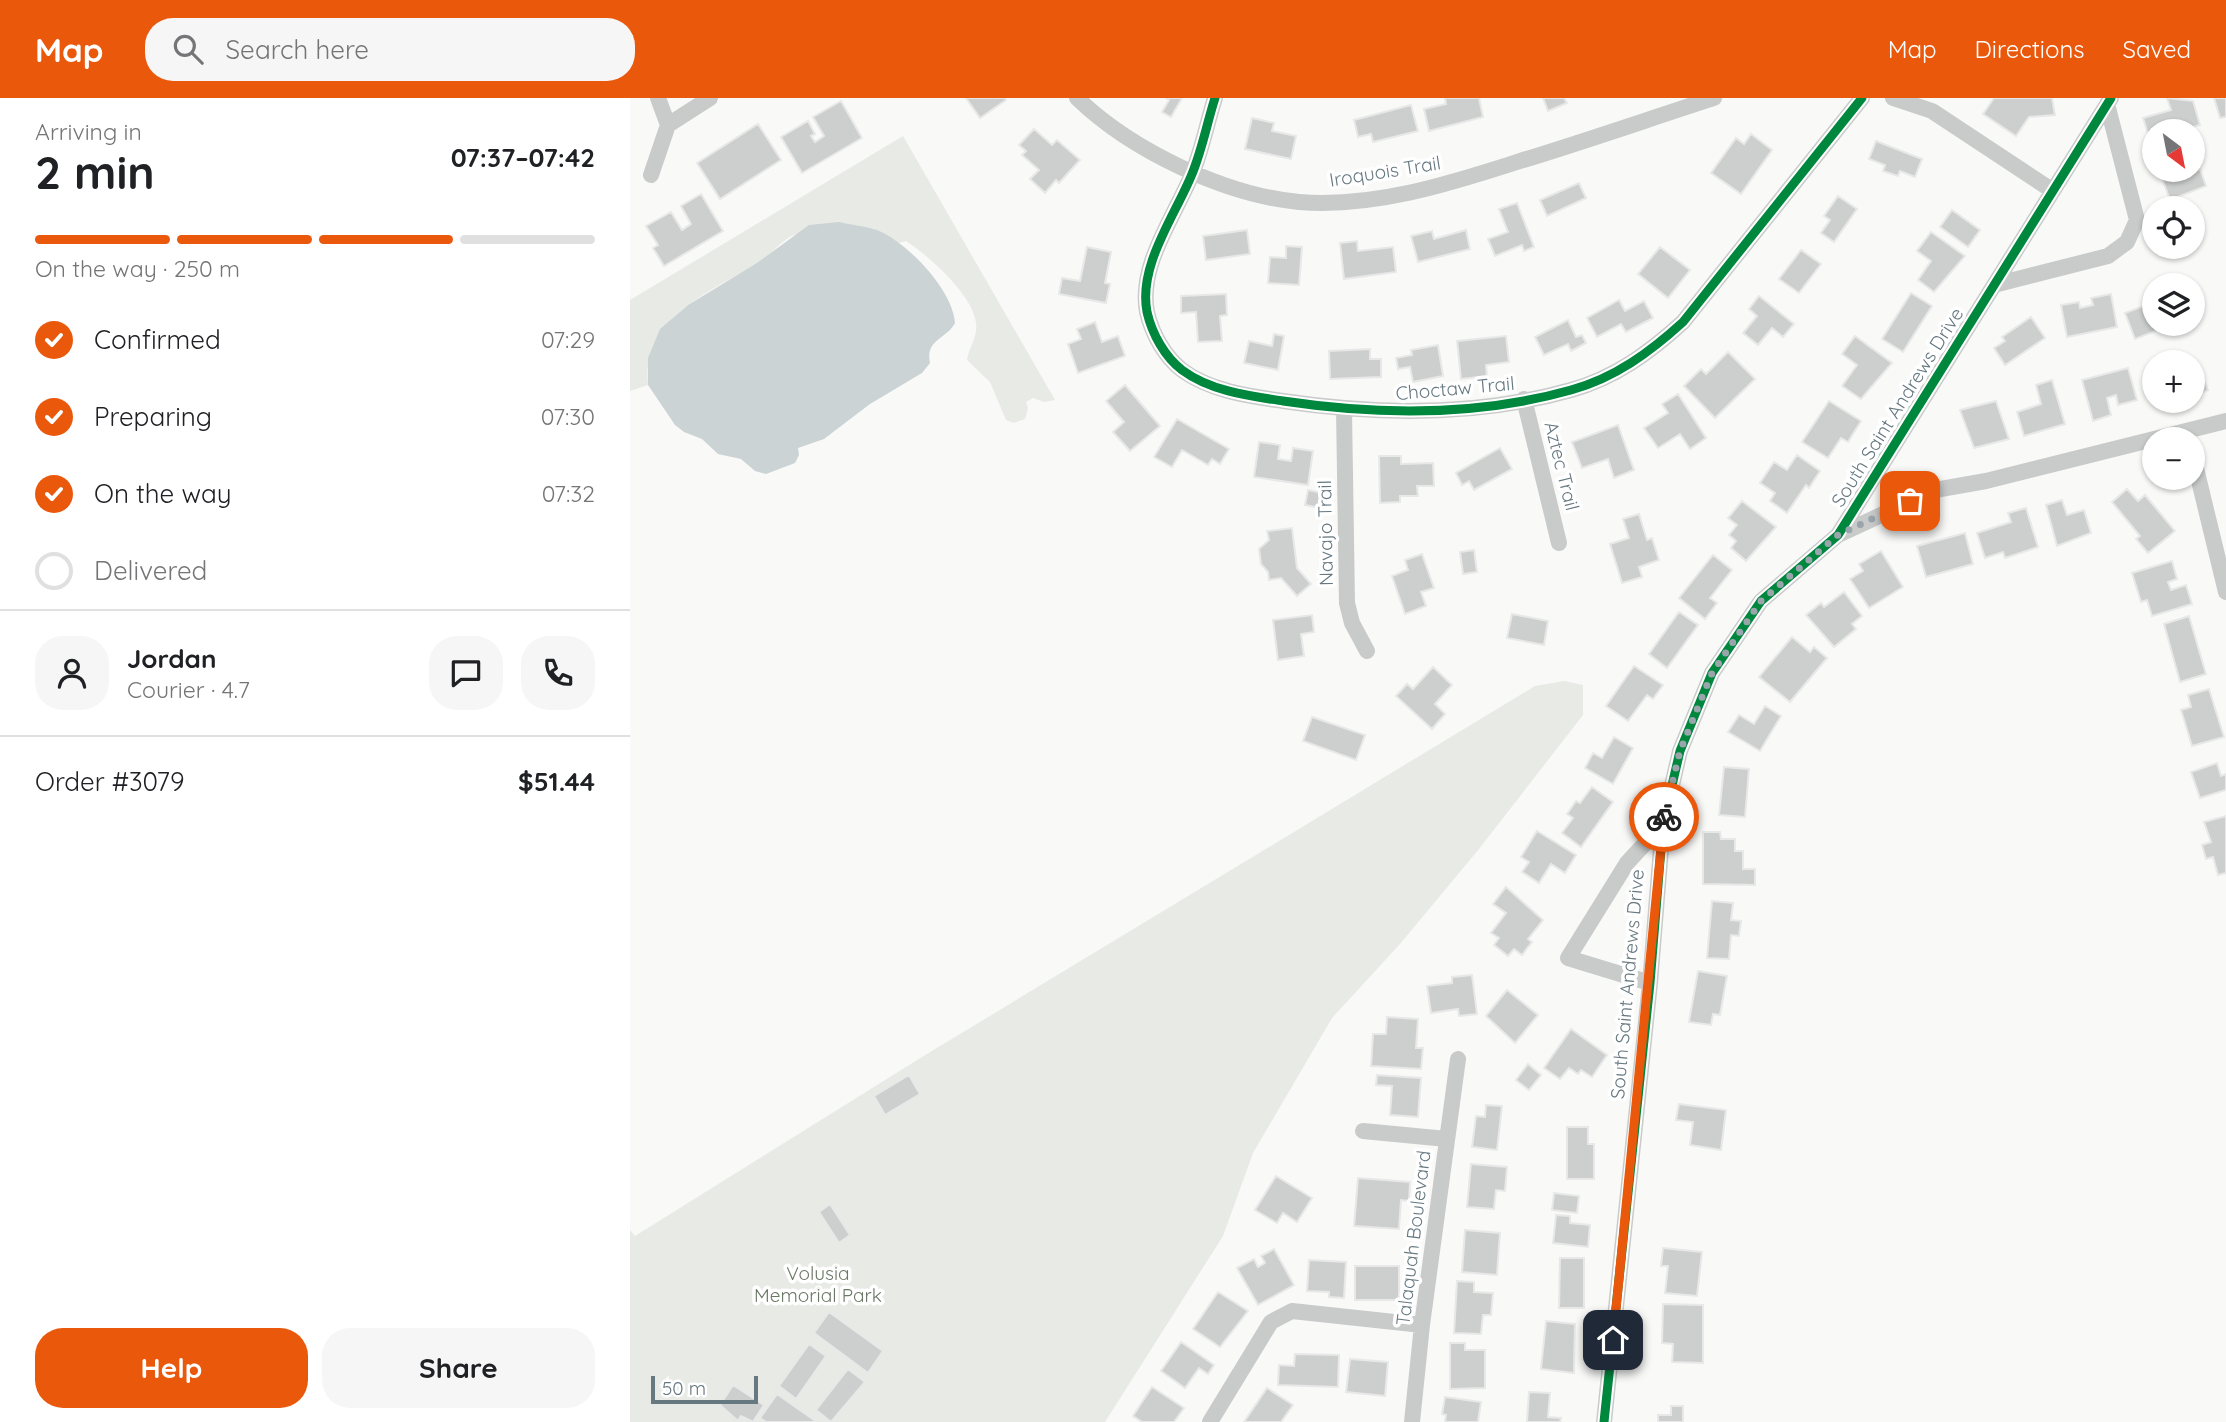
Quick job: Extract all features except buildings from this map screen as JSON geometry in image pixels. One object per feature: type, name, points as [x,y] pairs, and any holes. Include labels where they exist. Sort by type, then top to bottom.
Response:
[{"type":"street","points":[[658,98],[668,125]]},
{"type":"street","points":[[651,175],[668,125],[710,98]]},
{"type":"street","name":"Iroquois Trail","points":[[1077,98],[1117,133],[1193,172],[1250,191],[1299,202],[1345,201],[1429,189],[1678,104],[1714,98]]},
{"type":"street","name":"Choctaw Trail","points":[[1215,98],[1193,172],[1147,274],[1147,310],[1153,331],[1168,356],[1200,380],[1243,395],[1344,410],[1413,412],[1524,400],[1572,390],[1613,374],[1648,353],[1683,322],[1862,98]]},
{"type":"street","points":[[1893,98],[1932,111],[2053,191]]},
{"type":"street","points":[[1994,285],[2108,257],[2127,242],[2137,220],[2109,101]]},
{"type":"street","name":"South Saint Andrews Drive","points":[[1604,1422],[1650,983],[1663,824],[1680,751],[1712,673],[1761,601],[1838,535],[2109,101]]},
{"type":"street","name":"Aztec Trail","points":[[1524,400],[1559,542]]},
{"type":"street","name":"Navajo Trail","points":[[1344,410],[1347,603],[1352,623],[1367,651]]},
{"type":"street","points":[[2205,429],[2226,421]]},
{"type":"street","points":[[1838,535],[1935,490],[2142,445]]},
{"type":"street","points":[[2201,490],[2226,592]]},
{"type":"street","points":[[1650,983],[1568,958],[1627,863],[1663,824]]},
{"type":"street","name":"Talaquah Boulevard","points":[[1412,1422],[1422,1325],[1458,1059]]},
{"type":"street","points":[[1363,1131],[1447,1139]]},
{"type":"street","points":[[1210,1422],[1271,1322],[1292,1311],[1422,1325]]},
{"type":"green space","points":[[903,136],[1055,400],[1044,402],[1033,398],[1026,402],[1028,408],[1025,419],[1014,423],[1006,420],[990,382],[967,360],[976,333],[976,323],[967,300],[926,256],[906,241],[899,243],[886,235],[801,234],[790,237],[760,262],[683,309],[656,341],[649,361],[648,385],[630,391],[630,300]]},
{"type":"green space","name":"Volusia Memorial Park","points":[[1564,681],[1583,685],[1583,715],[1479,849],[1400,944],[1332,1018],[1253,1153],[1223,1236],[1105,1422],[630,1422],[630,1230],[635,1236],[922,1057],[1535,686]]},
{"type":"shaded area","points":[[839,222],[877,230],[902,245],[937,282],[946,296],[955,323],[934,344],[929,355],[930,363],[922,373],[870,404],[824,439],[798,448],[799,455],[795,463],[766,474],[755,471],[741,459],[718,454],[702,439],[675,425],[648,385],[648,358],[660,329],[688,305],[757,263],[809,225]]},
{"type":"cycle path","points":[[1215,98],[1196,165],[1160,241],[1148,277],[1147,312],[1160,344],[1182,370],[1205,383],[1230,391],[1319,406],[1391,411],[1464,409],[1536,399],[1587,385],[1631,363],[1683,322],[1862,98]]},
{"type":"cycle path","points":[[1604,1422],[1650,983],[1663,824],[1680,751],[1712,673],[1761,601],[1838,535],[2111,98]]},
{"type":"way so far","points":[[1664,817],[1680,751],[1712,673],[1761,601],[1838,535],[1910,501]]},
{"type":"route","points":[[1613,1340],[1650,983],[1664,817]]}]
